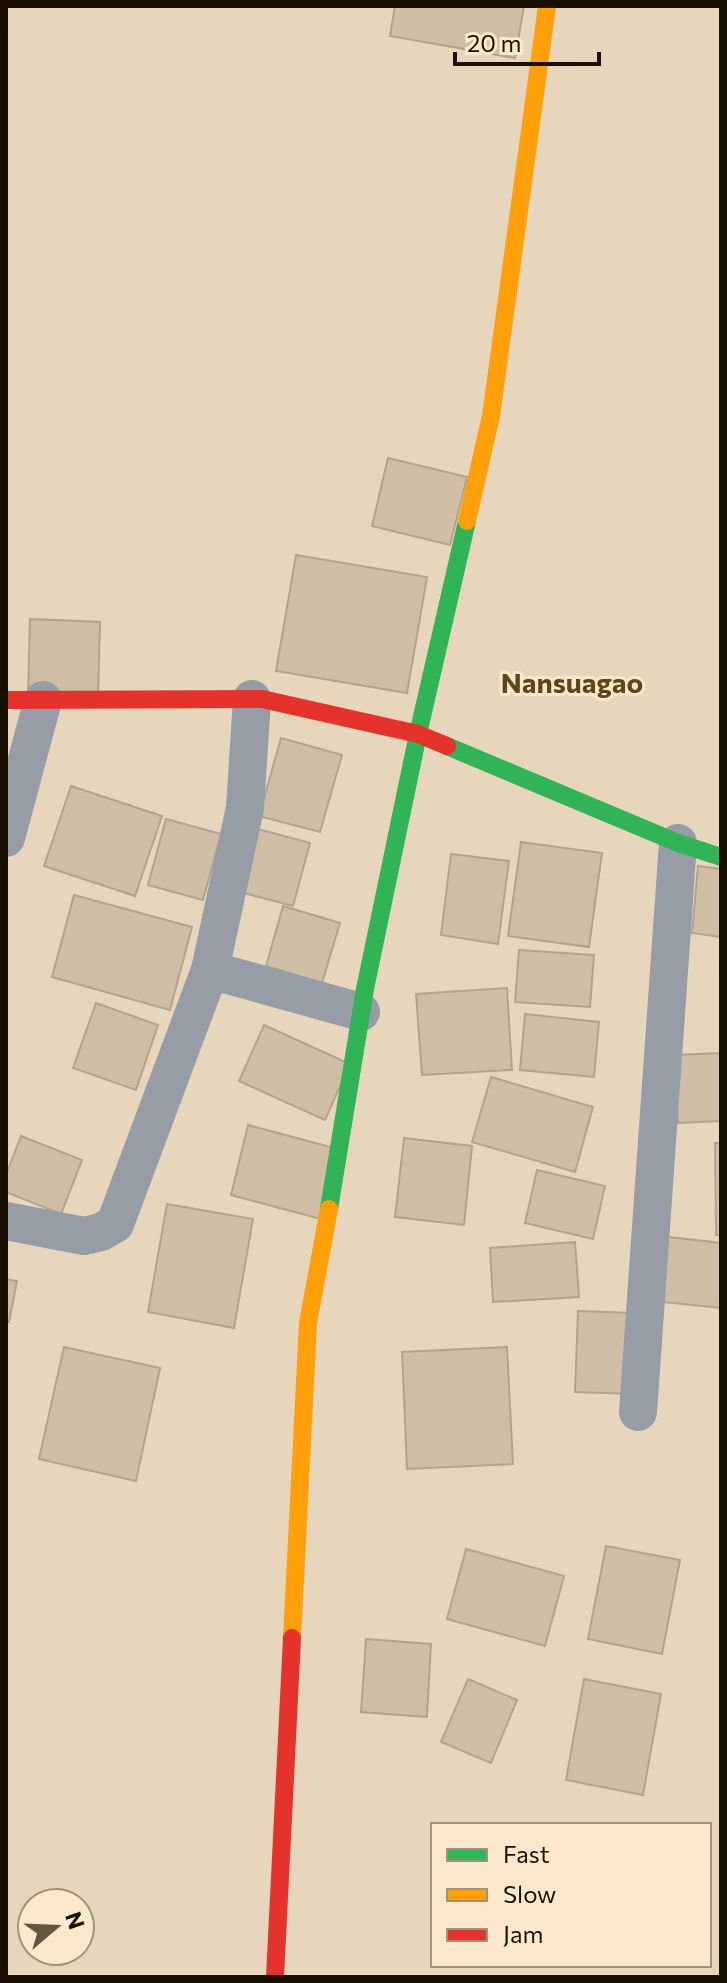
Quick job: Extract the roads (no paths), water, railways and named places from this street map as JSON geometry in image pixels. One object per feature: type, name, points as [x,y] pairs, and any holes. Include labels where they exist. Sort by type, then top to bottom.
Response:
[{"type":"street","points":[[275,1977],[308,1323],[346,1116],[361,1012],[418,734],[491,416],[547,6]]},
{"type":"street","points":[[6,1221],[84,1236],[101,1232],[115,1224],[210,970],[245,808],[252,699]]},
{"type":"street","points":[[6,838],[24,700],[252,699],[418,734],[678,843],[721,857]]},
{"type":"street","points":[[638,1412],[678,843]]},
{"type":"street","points":[[210,970],[361,1012]]},
{"type":"district","name":"Nansuagao","points":[[572,682]]}]
